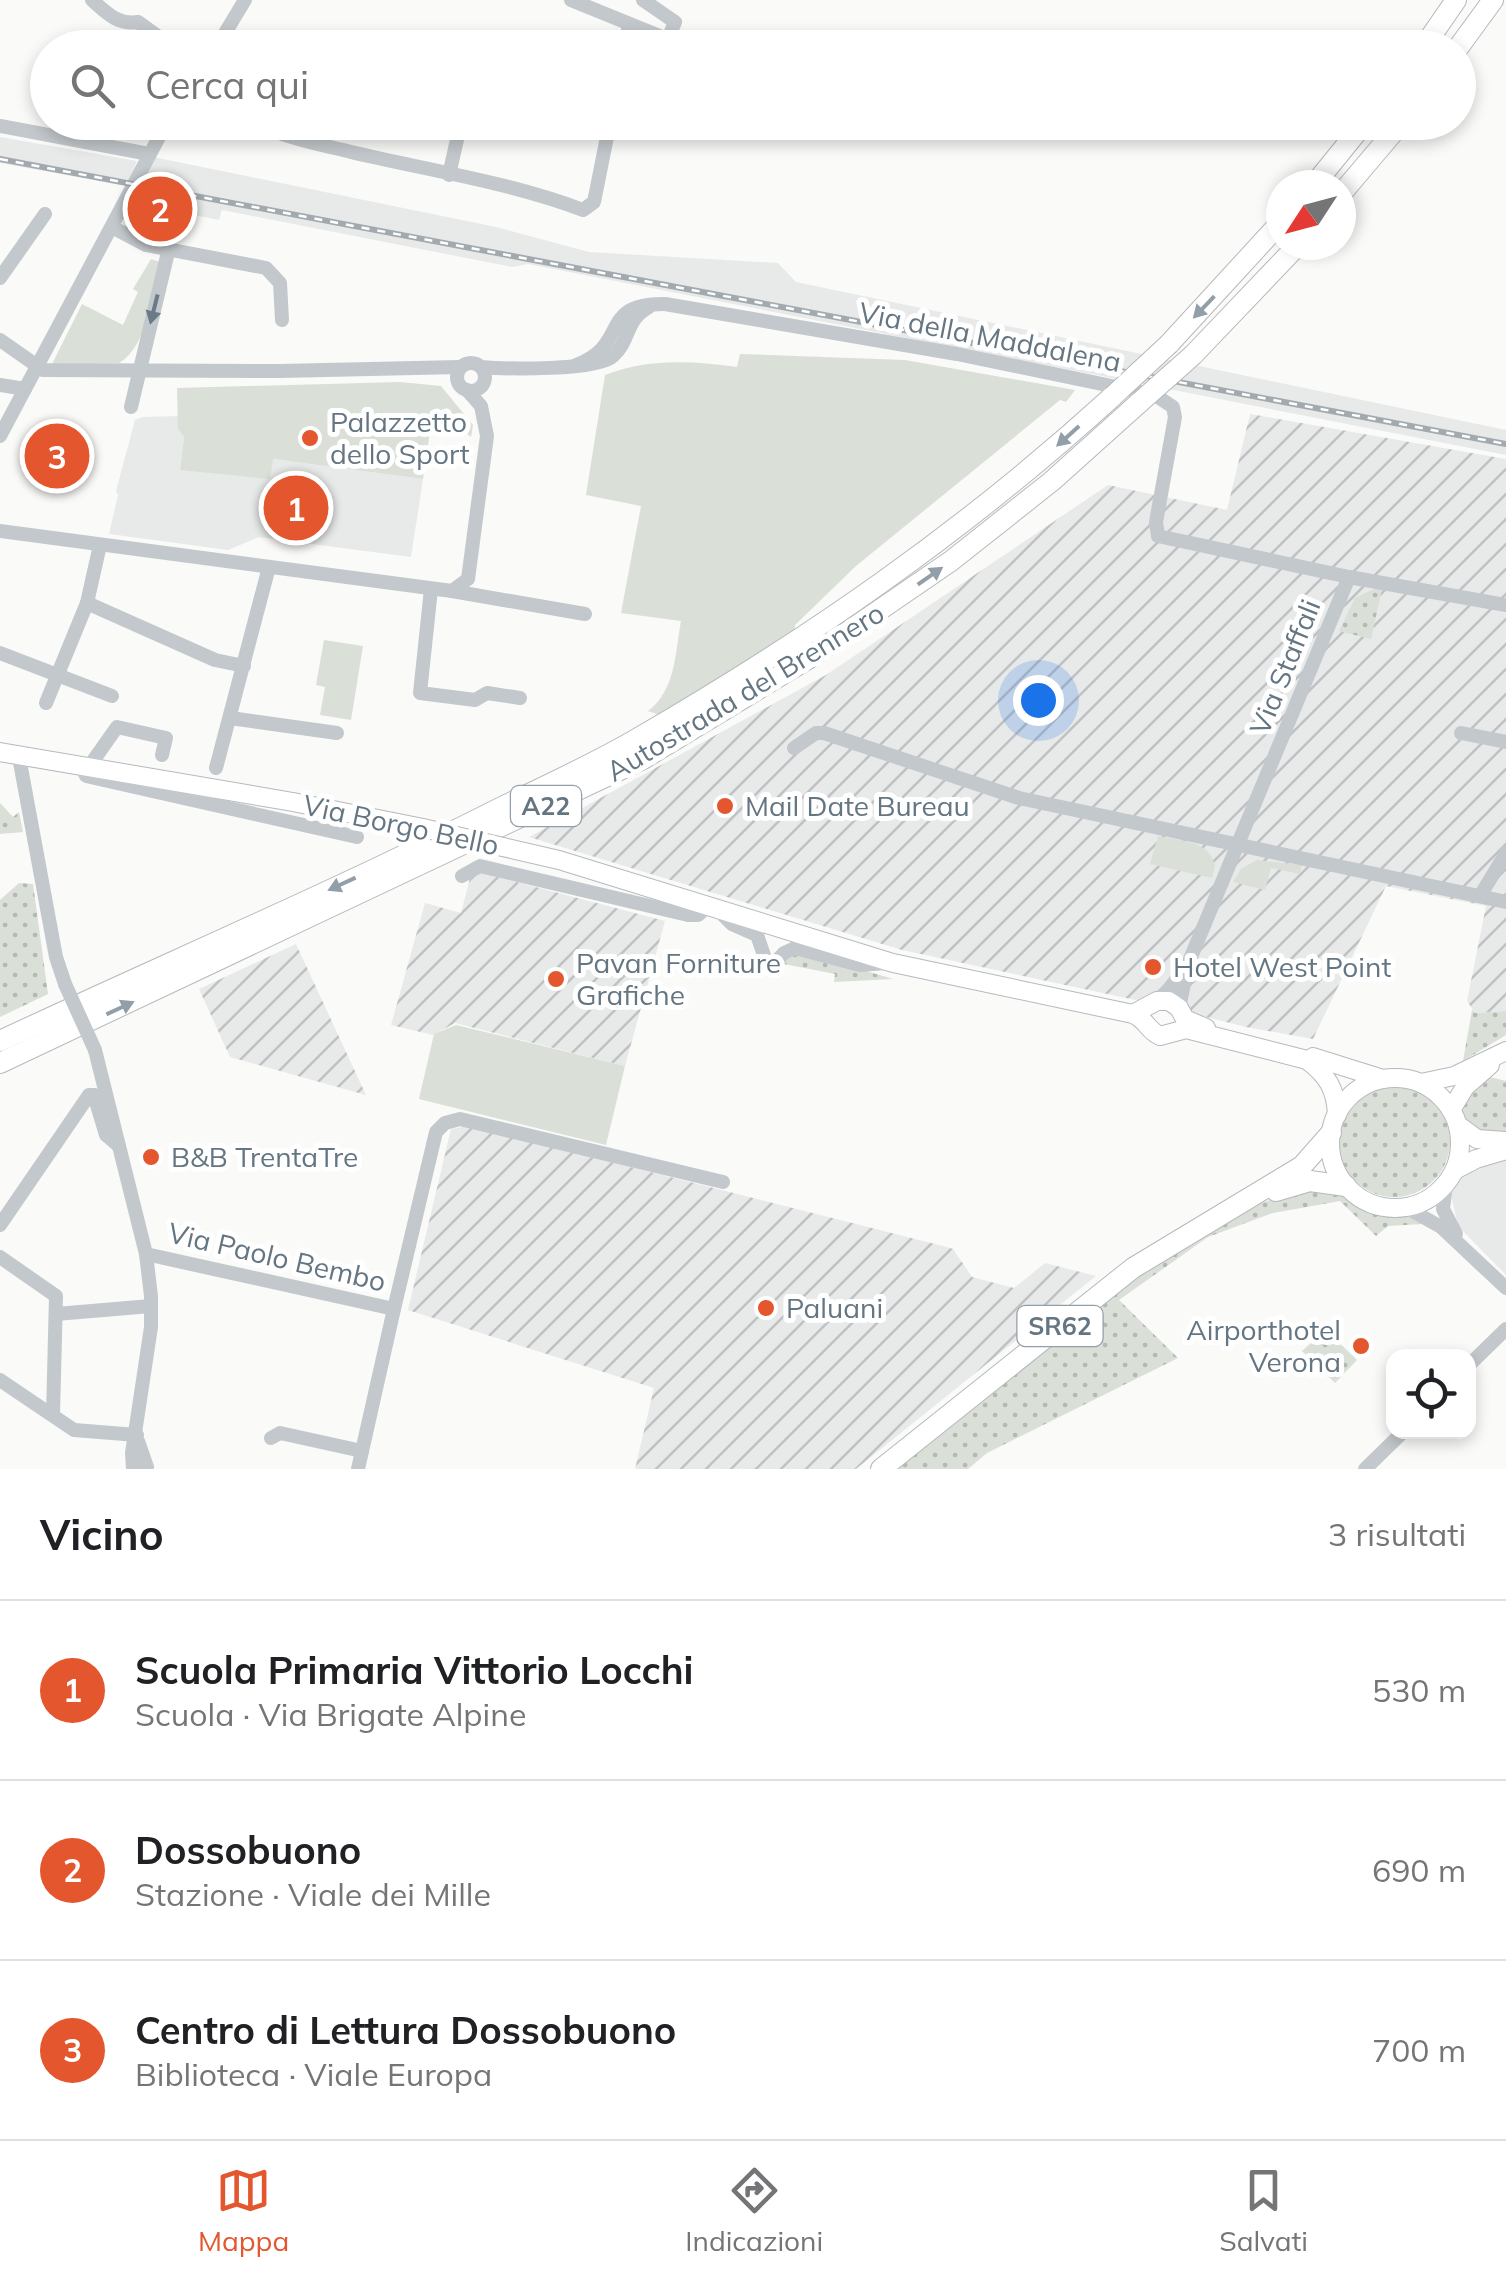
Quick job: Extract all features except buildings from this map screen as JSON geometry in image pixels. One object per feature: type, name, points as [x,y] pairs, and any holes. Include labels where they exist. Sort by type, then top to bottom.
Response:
[{"type":"highway","points":[[1435,30],[1456,0]]},
{"type":"highway","points":[[1471,30],[1493,0]]},
{"type":"highway","points":[[1326,170],[1350,140]]},
{"type":"highway","points":[[1356,176],[1387,140]]},
{"type":"highway","name":"Autostrada del Brennero","points":[[0,1041],[429,844],[632,742],[797,641],[944,540],[1024,476],[1168,344],[1266,238]]},
{"type":"highway","name":"Autostrada del Brennero","points":[[0,1064],[643,759],[811,657],[951,561],[1052,482],[1193,354],[1284,260]]},
{"type":"highway","name":"SR62","points":[[881,1469],[1133,1268],[1302,1166],[1334,1124]]},
{"type":"highway","name":"SR62","points":[[1250,1199],[1310,1181],[1346,1186]]},
{"type":"main road","name":"Via Borgo Bello","points":[[16,756],[424,828],[560,860],[893,962],[1147,1011],[1170,1001],[1193,1024],[1282,1046],[1384,1079],[1403,1078],[1421,1083]]},
{"type":"main road","points":[[1178,1031],[1182,1024],[1180,1010]]},
{"type":"main road","name":"Via Borgo Bello","points":[[1147,1011],[1150,1029],[1160,1036],[1186,1029],[1307,1060],[1322,1071],[1331,1085],[1332,1162],[1346,1186]]},
{"type":"main road","points":[[1421,1083],[1454,1076],[1505,1052]]},
{"type":"main road","points":[[1450,1178],[1460,1156],[1454,1118],[1465,1088],[1505,1052]]},
{"type":"main road","name":"SR62","points":[[1334,1124],[1356,1091],[1384,1079]]},
{"type":"main road","points":[[1421,1083],[1443,1099],[1454,1118],[1476,1139],[1506,1141]]},
{"type":"main road","points":[[1406,1208],[1421,1204],[1476,1159],[1506,1150]]},
{"type":"main road","name":"SR62","points":[[1346,1186],[1374,1205],[1406,1208]]},
{"type":"street","points":[[92,0],[117,21],[138,22],[149,30]]},
{"type":"street","points":[[227,30],[245,0]]},
{"type":"street","points":[[572,0],[603,6],[646,30]]},
{"type":"street","points":[[643,0],[675,22],[672,30]]},
{"type":"street","points":[[628,30],[629,24]]},
{"type":"street","points":[[0,126],[30,132]]},
{"type":"street","points":[[74,140],[149,154]]},
{"type":"street","points":[[0,436],[157,140]]},
{"type":"street","points":[[303,140],[530,192],[586,210],[594,202],[606,140]]},
{"type":"street","points":[[449,175],[456,140]]},
{"type":"street","points":[[121,210],[158,226],[158,240],[146,245]]},
{"type":"street","points":[[0,278],[45,214]]},
{"type":"street","points":[[112,228],[146,245],[266,268],[274,273],[282,294],[282,320]]},
{"type":"street","points":[[131,407],[169,248]]},
{"type":"street","name":"Via della Maddalena","points":[[473,382],[506,369],[588,366],[612,358],[638,313],[664,304],[957,354],[1164,398],[1172,407],[1174,426],[1156,522],[1158,536]]},
{"type":"street","points":[[0,340],[43,370],[436,370],[473,382],[487,436],[468,579],[452,591]]},
{"type":"street","points":[[0,385],[25,389]]},
{"type":"street","points":[[0,531],[452,591],[586,614]]},
{"type":"street","name":"Via Staffali","points":[[1158,536],[1349,577],[1188,964],[1180,1010]]},
{"type":"street","points":[[46,703],[87,603],[100,545]]},
{"type":"street","points":[[216,768],[270,567]]},
{"type":"street","points":[[1349,577],[1506,605]]},
{"type":"street","points":[[431,590],[420,693],[475,700],[487,693],[520,698]]},
{"type":"street","points":[[87,603],[215,660],[244,666]]},
{"type":"street","points":[[0,653],[112,696]]},
{"type":"street","points":[[230,718],[337,733]]},
{"type":"street","points":[[85,768],[118,727],[166,738],[162,755]]},
{"type":"street","points":[[794,748],[816,733],[824,733],[1019,798],[1506,902]]},
{"type":"street","points":[[1461,733],[1506,742]]},
{"type":"street","name":"Via Paolo Bembo","points":[[16,756],[56,957],[94,1050],[146,1254],[151,1306],[132,1453],[141,1468],[163,1469]]},
{"type":"street","name":"Via Borgo Bello","points":[[85,768],[86,776],[357,837]]},
{"type":"street","points":[[1480,896],[1506,853]]},
{"type":"street","name":"Via Borgo Bello","points":[[462,876],[480,866],[688,915],[698,915],[712,906],[732,924],[757,935],[769,965],[795,948],[860,965],[893,962]]},
{"type":"street","points":[[769,965],[779,929]]},
{"type":"street","name":"Via Staffali","points":[[1147,1011],[1188,964]]},
{"type":"street","points":[[0,1224],[90,1095],[94,1095],[106,1135],[119,1146]]},
{"type":"street","name":"Via Paolo Bembo","points":[[146,1254],[394,1309],[436,1132],[452,1120],[481,1122],[724,1182]]},
{"type":"street","points":[[1450,1178],[1442,1195],[1448,1222],[1472,1254]]},
{"type":"street","points":[[1406,1208],[1441,1226],[1506,1288]]},
{"type":"street","points":[[0,1257],[56,1296],[53,1415]]},
{"type":"street","points":[[56,1314],[151,1306]]},
{"type":"street","points":[[358,1469],[394,1309]]},
{"type":"street","points":[[1476,1358],[1506,1329]]},
{"type":"street","points":[[0,1380],[74,1430],[136,1436]]},
{"type":"street","points":[[271,1438],[280,1433],[362,1450]]},
{"type":"street","points":[[1365,1469],[1396,1439]]},
{"type":"shaded area","points":[[0,137],[137,161],[126,186],[0,163]]},
{"type":"shaded area","points":[[153,157],[496,227],[589,252],[778,263],[796,282],[1506,430],[1506,455],[528,264],[512,267],[222,210],[219,220],[179,212],[177,219],[144,214],[147,199],[137,197]]},
{"type":"shaded area","points":[[151,259],[161,262],[143,332],[129,355],[119,363],[52,364],[82,304],[123,325],[138,292],[133,289]]},
{"type":"shaded area","points":[[740,354],[905,360],[1075,390],[1066,402],[1060,400],[856,566],[795,625],[794,637],[660,715],[648,711],[669,682],[681,621],[621,613],[641,506],[586,495],[605,375],[670,362],[737,367]]},
{"type":"shaded area","points":[[400,382],[441,386],[473,425],[471,437],[450,420],[441,434],[430,432],[423,479],[273,459],[270,479],[180,470],[184,437],[178,429],[177,388]]},
{"type":"shaded area","points":[[1250,414],[1506,459],[1506,1011],[1475,1013],[1467,1001],[1486,906],[1386,886],[1313,1039],[902,950],[529,837],[826,675],[1108,485],[1227,510]]},
{"type":"shaded area","points":[[179,416],[178,429],[184,437],[180,469],[270,478],[272,459],[423,479],[411,557],[259,537],[228,550],[109,534],[135,420]]},
{"type":"shaded area","points":[[1382,589],[1371,639],[1339,631],[1355,598]]},
{"type":"shaded area","points":[[324,640],[363,646],[351,720],[320,715],[325,687],[316,685]]},
{"type":"shaded area","points":[[0,803],[13,817],[19,812],[23,832],[0,834]]},
{"type":"shaded area","points":[[1158,836],[1201,846],[1212,857],[1212,878],[1150,864]]},
{"type":"shaded area","points":[[1257,860],[1302,865],[1300,874],[1271,868],[1265,890],[1233,882],[1241,869]]},
{"type":"shaded area","points":[[478,872],[665,921],[625,1066],[455,1023],[433,1035],[391,1025],[425,903],[461,913],[471,874]]},
{"type":"shaded area","points":[[19,883],[33,884],[48,994],[0,1017],[0,900]]},
{"type":"shaded area","points":[[296,944],[366,1095],[230,1057],[199,989]]},
{"type":"shaded area","points":[[802,952],[893,979],[834,982],[835,974],[784,964]]},
{"type":"shaded area","points":[[1472,1010],[1506,1011],[1506,1035],[1463,1061]]},
{"type":"shaded area","points":[[456,1025],[625,1066],[606,1145],[419,1099],[434,1034]]},
{"type":"shaded area","points":[[1486,1076],[1506,1081],[1506,1133],[1485,1135],[1465,1125],[1459,1108]]},
{"type":"shaded area","points":[[1394,1085],[1415,1090],[1433,1102],[1445,1120],[1450,1141],[1445,1162],[1433,1180],[1415,1192],[1394,1197],[1373,1192],[1355,1180],[1343,1162],[1338,1141],[1343,1120],[1355,1102],[1373,1090]]},
{"type":"shaded area","points":[[468,1126],[943,1246],[953,1249],[972,1277],[1014,1288],[1045,1263],[1096,1276],[856,1469],[635,1469],[654,1388],[408,1310],[451,1129]]},
{"type":"shaded area","points":[[1506,1154],[1506,1275],[1458,1226],[1451,1195],[1456,1179],[1467,1168]]},
{"type":"shaded area","points":[[1307,1188],[1339,1190],[1366,1209],[1404,1214],[1423,1224],[1388,1226],[1376,1236],[1340,1201],[1273,1213],[1208,1237],[1119,1300],[1178,1358],[987,1453],[968,1469],[895,1469],[1083,1314],[1161,1256],[1227,1217]]},
{"type":"shaded area","points":[[1326,1330],[1357,1360],[1335,1383],[1302,1351]]},
{"type":"railway","points":[[0,159],[1506,444]]},
{"type":"place","name":"Dossobuono","points":[[160,209]]},
{"type":"place","name":"Palazzetto dello Sport","points":[[310,438]]},
{"type":"place","name":"Centro di Lettura Dossobuono","points":[[57,456]]},
{"type":"place","name":"Scuola Primaria Vittorio Locchi","points":[[296,508]]},
{"type":"place","name":"Mail Date Bureau","points":[[725,806]]},
{"type":"place","name":"Hotel West Point","points":[[1153,967]]},
{"type":"place","name":"Pavan Forniture Grafiche","points":[[556,979]]},
{"type":"place","name":"B&B TrentaTre","points":[[151,1157]]},
{"type":"place","name":"Paluani","points":[[766,1308]]},
{"type":"place","name":"Airporthotel Verona","points":[[1361,1346]]}]
